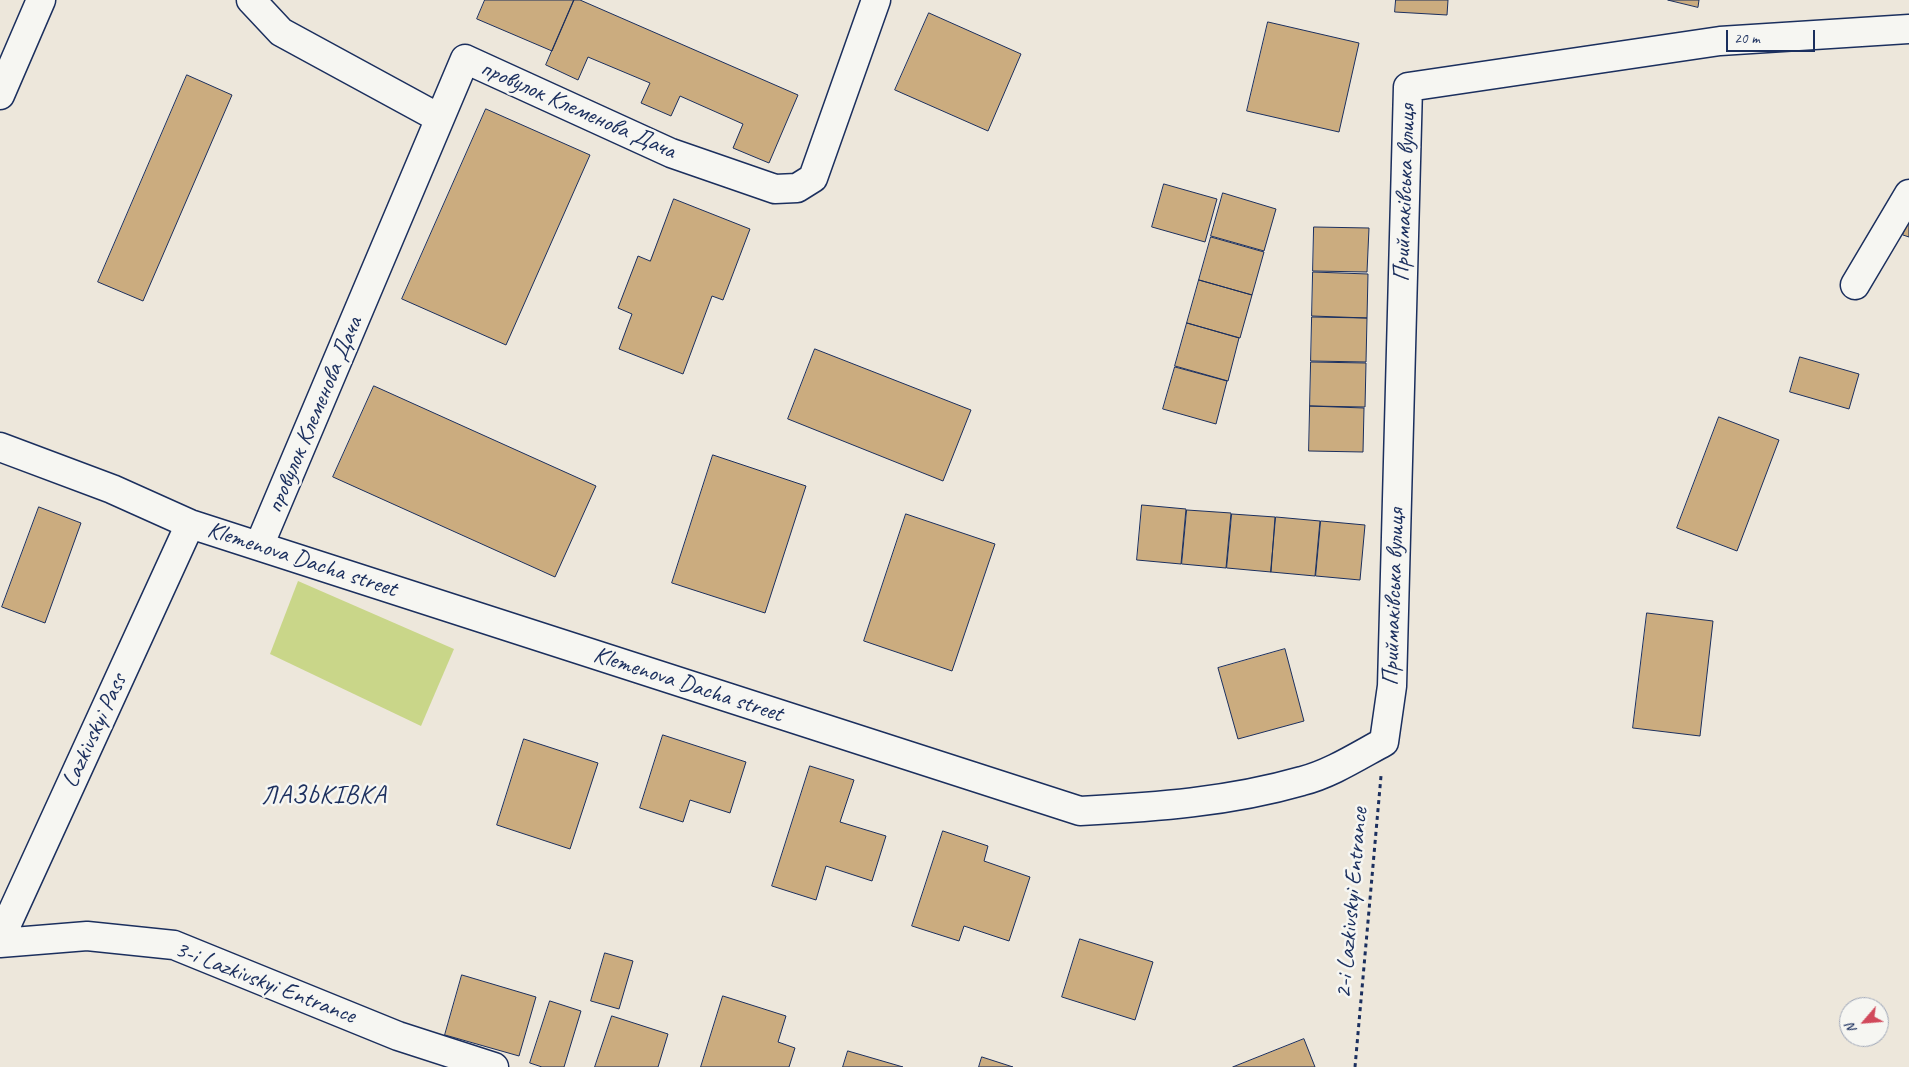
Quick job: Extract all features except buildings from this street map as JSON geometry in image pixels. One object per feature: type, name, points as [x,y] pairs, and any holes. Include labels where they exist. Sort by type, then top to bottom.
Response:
[{"type":"street","points":[[0,95],[41,0]]},
{"type":"street","points":[[251,0],[281,32],[439,118]]},
{"type":"street","name":"провулок Клеменова Дача","points":[[259,546],[464,59],[671,153],[775,189],[797,188],[813,178],[876,0]]},
{"type":"street","name":"Приймаківська вулиця","points":[[1384,742],[1392,686],[1408,87],[1720,41],[1909,29]]},
{"type":"street","points":[[1855,285],[1909,194]]},
{"type":"street","name":"Klemenova Dacha street","points":[[0,447],[112,489],[190,524],[1080,811],[1165,807],[1229,798],[1304,781],[1384,742]]},
{"type":"street","name":"Lazkivskyi Pass","points":[[0,939],[190,524]]},
{"type":"street","name":"3-i Lazkivskyi Entrance","points":[[0,943],[87,936],[174,945],[398,1036],[494,1067]]},
{"type":"path","name":"2-i Lazkivskyi Entrance","points":[[1355,1067],[1384,742]]},
{"type":"green space","points":[[298,581],[454,649],[421,726],[270,654]]},
{"type":"district","name":"ЛАЗЬКІВКА","points":[[324,796]]}]
